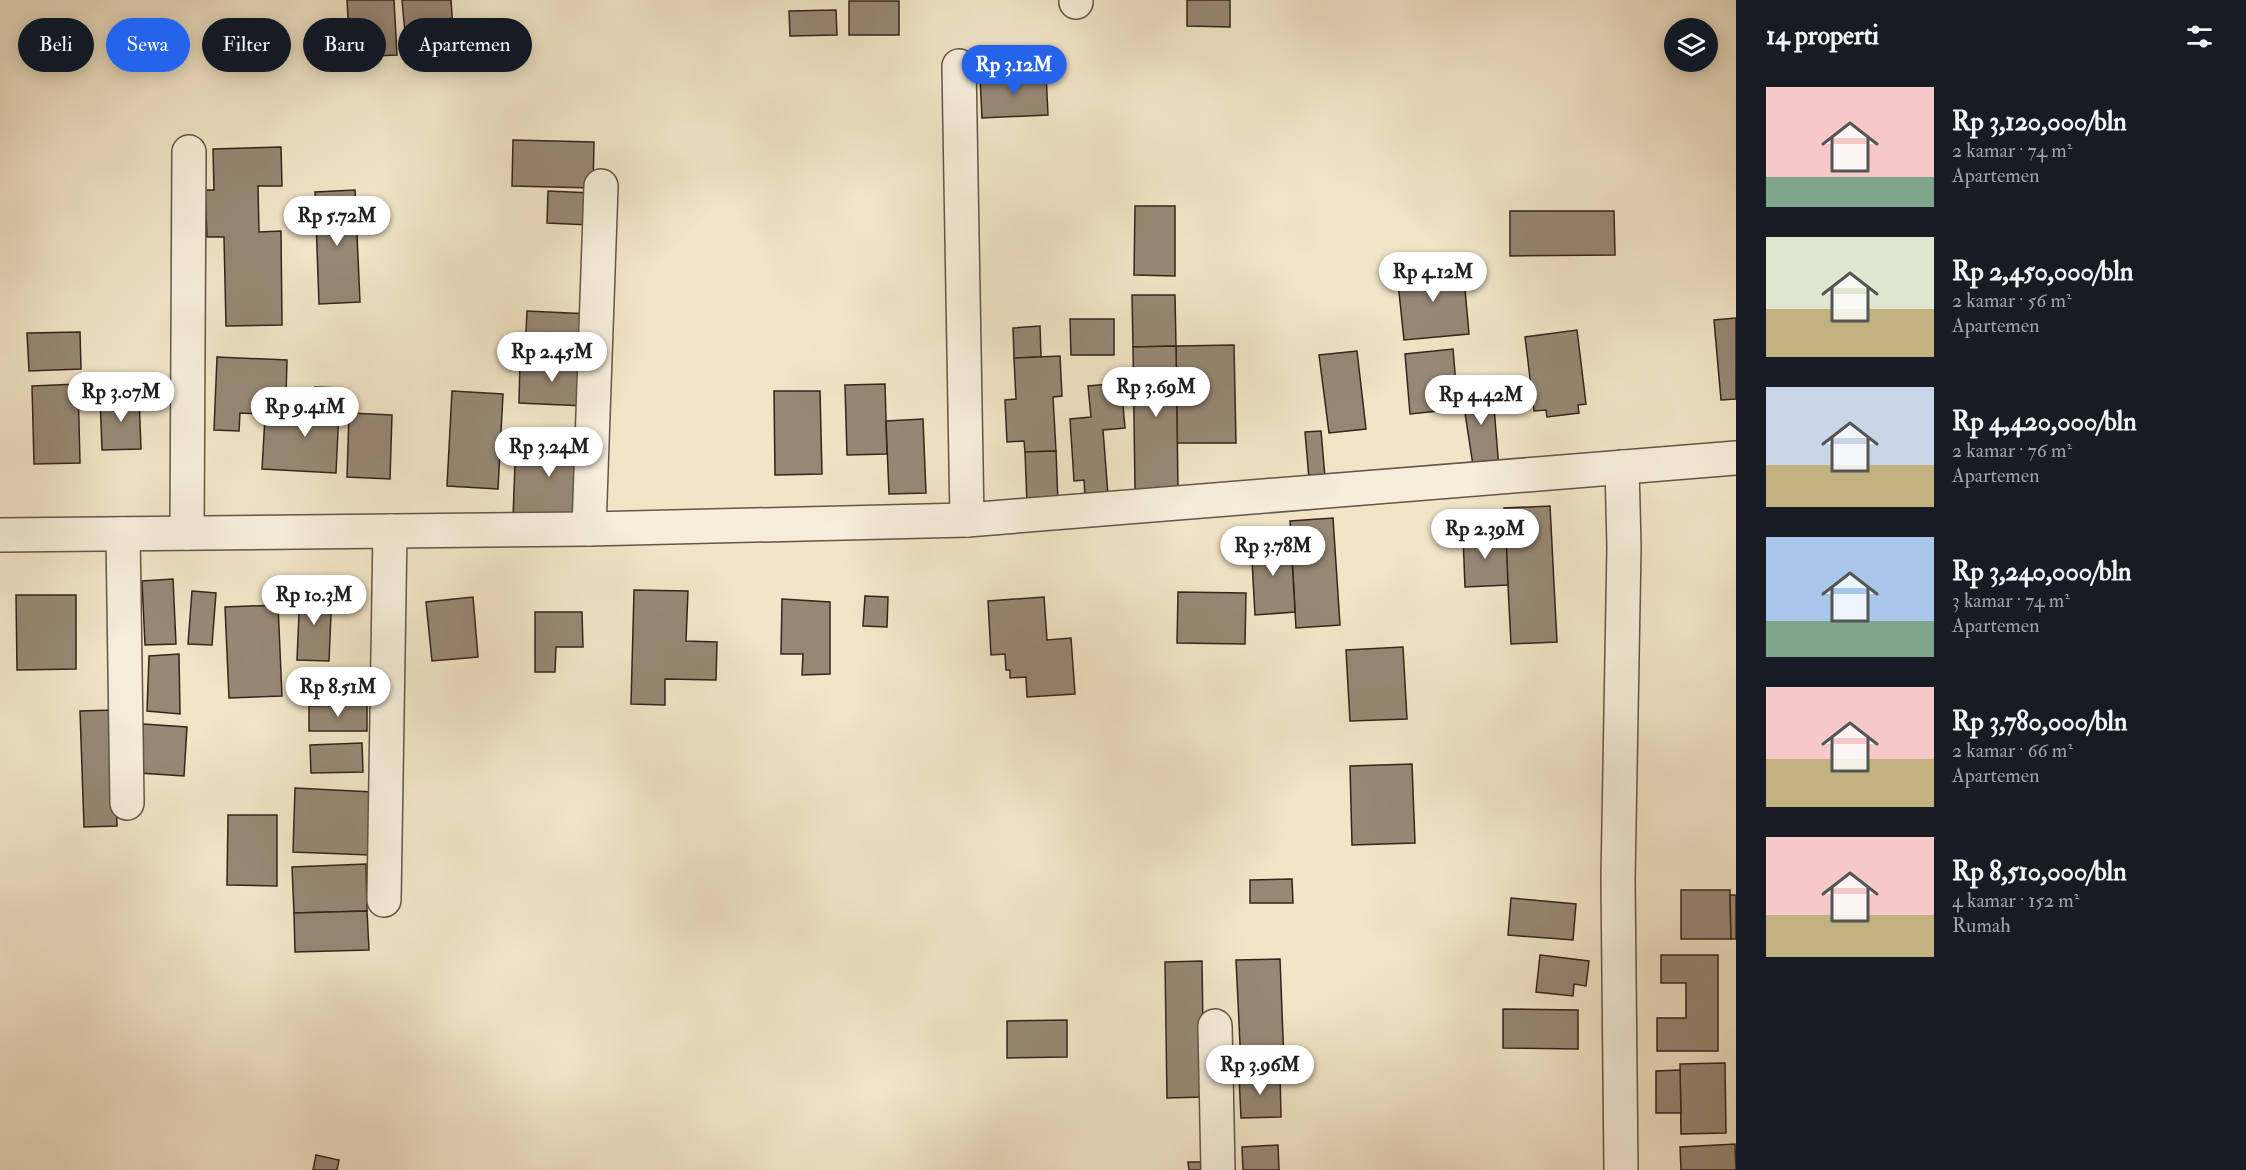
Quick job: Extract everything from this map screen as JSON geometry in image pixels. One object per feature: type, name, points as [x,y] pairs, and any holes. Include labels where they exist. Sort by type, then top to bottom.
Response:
[{"type":"street","points":[[959,66],[967,520]]},
{"type":"street","points":[[187,533],[189,152]]},
{"type":"street","points":[[590,529],[601,186]]},
{"type":"street","points":[[0,535],[590,529],[967,520],[1736,458]]},
{"type":"street","points":[[1620,1170],[1618,879],[1624,547],[1622,468]]},
{"type":"street","points":[[384,900],[390,531]]},
{"type":"street","points":[[123,534],[127,802]]},
{"type":"street","points":[[1215,1026],[1218,1170]]},
{"type":"building","points":[[347,0],[394,0],[397,55],[386,55],[386,18],[348,18]]},
{"type":"building","points":[[402,0],[451,0],[452,18],[404,18]]},
{"type":"building","points":[[1187,0],[1230,0],[1230,27],[1187,26]]},
{"type":"building","points":[[849,1],[899,1],[899,35],[849,35]]},
{"type":"building","points":[[836,10],[837,35],[790,36],[789,11]]},
{"type":"building","points":[[1046,74],[1048,115],[982,118],[980,77]]},
{"type":"building","points":[[513,140],[594,142],[593,188],[512,186]]},
{"type":"building","points":[[281,147],[282,186],[258,186],[259,232],[281,231],[282,325],[226,326],[224,237],[207,237],[205,190],[214,190],[213,149]]},
{"type":"building","points":[[355,190],[360,302],[319,304],[315,192]]},
{"type":"building","points":[[548,191],[592,193],[590,225],[547,223]]},
{"type":"building","points":[[1135,206],[1175,206],[1175,276],[1134,275]]},
{"type":"building","points":[[1510,211],[1614,211],[1615,255],[1510,256]]},
{"type":"building","points":[[1463,267],[1469,334],[1404,340],[1397,273]]},
{"type":"building","points":[[1132,295],[1175,295],[1176,346],[1133,347]]},
{"type":"building","points":[[527,311],[590,314],[587,356],[525,353]]},
{"type":"building","points":[[1736,318],[1736,399],[1721,400],[1714,320]]},
{"type":"building","points":[[1070,319],[1114,319],[1114,355],[1071,355]]},
{"type":"building","points":[[1040,326],[1041,357],[1014,358],[1013,328]]},
{"type":"building","points":[[1577,330],[1586,404],[1578,405],[1579,413],[1547,417],[1546,410],[1534,411],[1525,337]]},
{"type":"building","points":[[80,332],[81,369],[29,371],[27,333]]},
{"type":"building","points":[[1234,345],[1236,443],[1177,443],[1176,346]]},
{"type":"building","points":[[1176,346],[1178,490],[1135,490],[1133,347]]},
{"type":"building","points":[[1453,349],[1458,409],[1410,414],[1405,354]]},
{"type":"building","points":[[1357,351],[1366,429],[1329,433],[1319,355]]},
{"type":"building","points":[[1060,356],[1062,396],[1053,397],[1056,451],[1025,452],[1024,441],[1007,442],[1005,400],[1016,399],[1014,358]]},
{"type":"building","points":[[217,357],[287,360],[286,396],[260,395],[259,414],[240,413],[239,431],[214,430]]},
{"type":"building","points":[[520,360],[586,363],[585,406],[519,403]]},
{"type":"building","points":[[1492,382],[1499,469],[1474,472],[1461,387]]},
{"type":"building","points":[[1121,383],[1125,428],[1103,430],[1108,495],[1085,497],[1084,480],[1074,481],[1070,419],[1091,417],[1088,386]]},
{"type":"building","points":[[78,384],[80,463],[34,464],[32,386]]},
{"type":"building","points":[[885,384],[887,454],[847,455],[845,385]]},
{"type":"building","points":[[315,387],[340,388],[336,473],[262,469],[265,417],[313,420]]},
{"type":"building","points":[[452,391],[503,394],[498,489],[447,486]]},
{"type":"building","points":[[774,391],[820,391],[822,474],[775,475]]},
{"type":"building","points":[[139,396],[141,449],[102,450],[100,397]]},
{"type":"building","points":[[349,413],[392,415],[390,479],[347,477]]},
{"type":"building","points":[[923,419],[926,493],[889,494],[886,421]]},
{"type":"building","points":[[1321,431],[1325,477],[1309,479],[1305,432]]},
{"type":"building","points":[[516,436],[584,438],[582,520],[513,518]]},
{"type":"building","points":[[1056,451],[1058,503],[1027,504],[1025,452]]},
{"type":"building","points":[[1550,506],[1557,642],[1511,644],[1504,508]]},
{"type":"building","points":[[1333,518],[1340,625],[1296,628],[1290,521]]},
{"type":"building","points":[[1506,534],[1508,585],[1465,587],[1463,536]]},
{"type":"building","points":[[1291,540],[1295,612],[1255,615],[1251,542]]},
{"type":"building","points":[[173,579],[176,644],[145,645],[142,581]]},
{"type":"building","points":[[300,590],[332,591],[329,661],[297,660]]},
{"type":"building","points":[[634,590],[688,591],[686,641],[717,642],[716,680],[665,679],[665,705],[631,704]]},
{"type":"building","points":[[192,591],[216,593],[212,645],[188,644]]},
{"type":"building","points":[[1178,592],[1246,593],[1245,644],[1177,643]]},
{"type":"building","points":[[16,595],[76,595],[76,669],[17,670]]},
{"type":"building","points":[[865,596],[888,597],[887,627],[863,626]]},
{"type":"building","points":[[473,597],[478,657],[432,661],[426,602]]},
{"type":"building","points":[[1044,597],[1047,640],[1071,638],[1075,694],[1027,697],[1026,677],[1010,678],[1010,670],[1006,670],[1005,654],[991,655],[988,601]]},
{"type":"building","points":[[782,599],[830,602],[830,674],[802,675],[803,654],[781,654]]},
{"type":"building","points":[[278,605],[282,696],[229,698],[225,607]]},
{"type":"building","points":[[535,612],[582,612],[583,647],[556,647],[555,672],[535,672]]},
{"type":"building","points":[[1403,647],[1407,719],[1350,721],[1346,650]]},
{"type":"building","points":[[179,654],[180,714],[147,711],[149,656]]},
{"type":"building","points":[[298,672],[366,676],[364,696],[297,692]]},
{"type":"building","points":[[367,705],[367,731],[309,731],[309,706]]},
{"type":"building","points":[[113,710],[117,826],[84,827],[80,711]]},
{"type":"building","points":[[143,724],[187,727],[184,776],[139,773]]},
{"type":"building","points":[[362,743],[363,772],[311,773],[310,745]]},
{"type":"building","points":[[1412,764],[1415,843],[1352,845],[1350,766]]},
{"type":"building","points":[[295,788],[373,792],[370,855],[293,852]]},
{"type":"building","points":[[228,815],[277,815],[277,886],[227,885]]},
{"type":"building","points":[[366,864],[367,911],[294,913],[292,867]]},
{"type":"building","points":[[1292,879],[1293,903],[1250,903],[1250,880]]},
{"type":"building","points":[[1681,890],[1730,890],[1731,939],[1681,939]]},
{"type":"building","points":[[1730,895],[1736,895],[1736,939],[1731,939]]},
{"type":"building","points":[[1511,898],[1576,904],[1573,940],[1508,935]]},
{"type":"building","points":[[367,911],[369,950],[295,952],[294,913]]},
{"type":"building","points":[[1540,955],[1589,961],[1586,986],[1574,984],[1573,996],[1536,992]]},
{"type":"building","points":[[1661,955],[1718,955],[1718,1051],[1657,1051],[1657,1018],[1686,1018],[1686,983],[1661,983]]},
{"type":"building","points":[[1280,959],[1284,1063],[1241,1065],[1236,960]]},
{"type":"building","points":[[1202,961],[1204,1097],[1167,1098],[1165,962]]},
{"type":"building","points":[[1503,1009],[1578,1010],[1578,1049],[1503,1048]]},
{"type":"building","points":[[1067,1020],[1067,1057],[1007,1058],[1007,1021]]},
{"type":"building","points":[[1725,1063],[1726,1133],[1681,1134],[1680,1064]]},
{"type":"building","points":[[1680,1070],[1681,1113],[1656,1113],[1656,1071]]},
{"type":"building","points":[[1280,1075],[1281,1117],[1241,1118],[1239,1076]]},
{"type":"building","points":[[1735,1144],[1736,1170],[1681,1170],[1680,1147]]},
{"type":"building","points":[[1278,1145],[1279,1170],[1243,1170],[1242,1147]]},
{"type":"building","points":[[316,1155],[339,1160],[337,1170],[313,1170]]},
{"type":"building","points":[[1188,1162],[1212,1162],[1212,1170],[1189,1170]]}]
